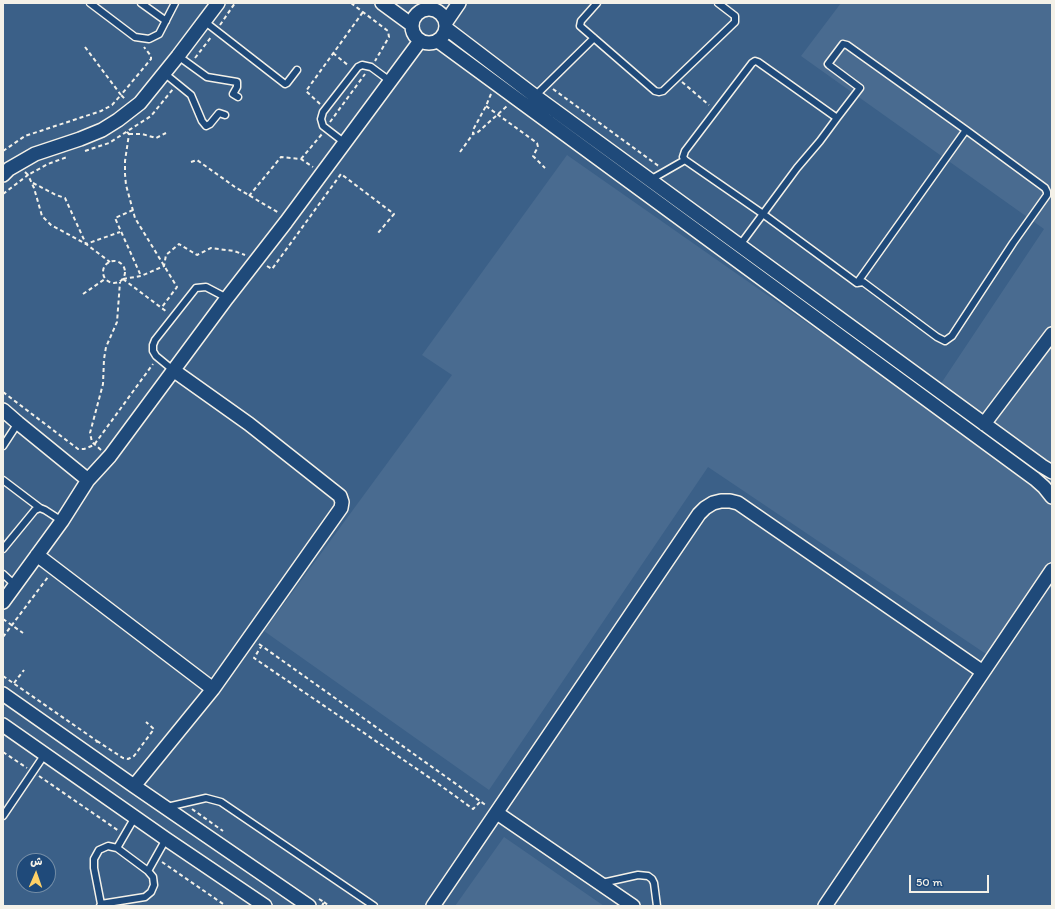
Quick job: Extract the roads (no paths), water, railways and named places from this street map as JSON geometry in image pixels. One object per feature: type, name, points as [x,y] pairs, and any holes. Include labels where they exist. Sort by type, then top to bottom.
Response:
[{"type":"street","points":[[3,175],[9,169],[35,154],[102,130],[134,108],[164,74],[218,3]]},
{"type":"street","points":[[382,3],[412,25]]},
{"type":"street","points":[[459,3],[446,26],[442,38],[438,41],[429,44],[420,41],[414,34],[412,25],[416,15],[427,6],[441,13],[446,26],[535,96],[1052,472]]},
{"type":"street","points":[[3,602],[62,522],[88,480],[110,456],[227,298],[289,219],[420,41]]},
{"type":"street","points":[[438,41],[1035,479],[1052,497]]},
{"type":"street","points":[[984,424],[1052,334]]},
{"type":"street","points":[[134,786],[213,689],[339,513],[342,502],[340,496],[249,424],[173,370]]},
{"type":"street","points":[[3,410],[88,480]]},
{"type":"street","points":[[433,906],[699,514],[712,503],[730,501],[738,503],[983,672]]},
{"type":"street","points":[[37,555],[213,689]]},
{"type":"street","points":[[825,906],[1052,570]]},
{"type":"street","points":[[4,694],[134,786],[309,906]]},
{"type":"street","points":[[3,725],[252,900],[265,906]]},
{"type":"street","points":[[497,813],[633,906]]},
{"type":"lane","points":[[90,3],[136,37],[149,39],[159,34],[175,3]]},
{"type":"lane","points":[[141,3],[166,21]]},
{"type":"lane","points":[[597,3],[580,24],[581,27],[657,92],[663,90],[677,78],[736,20],[734,14],[718,3]]},
{"type":"lane","points":[[204,21],[284,84],[287,83],[296,70]]},
{"type":"lane","points":[[535,96],[594,38]]},
{"type":"lane","points":[[740,245],[763,214],[797,168],[820,140],[837,118],[860,88],[828,65],[841,46],[845,44],[966,130],[1045,188],[1047,192],[1047,195],[1013,243],[952,336],[945,341],[942,340],[863,282],[857,283],[763,214],[685,160],[683,156],[685,151],[752,63],[756,62],[837,118]]},
{"type":"lane","points":[[178,56],[207,77],[236,82],[237,87],[233,94],[238,97]]},
{"type":"lane","points":[[345,143],[323,126],[321,115],[325,109],[355,70],[362,65],[371,67],[390,81]]},
{"type":"lane","points":[[164,74],[191,95],[202,121],[206,126],[210,124],[219,113],[225,115]]},
{"type":"lane","points":[[857,283],[966,130]]},
{"type":"lane","points":[[650,180],[685,160]]},
{"type":"lane","points":[[173,370],[158,358],[153,351],[155,340],[196,288],[206,287],[227,298]]},
{"type":"lane","points":[[3,446],[18,423]]},
{"type":"lane","points":[[3,480],[40,508],[62,522]]},
{"type":"lane","points":[[3,549],[32,512],[40,508]]},
{"type":"lane","points":[[3,574],[15,585]]},
{"type":"lane","points":[[3,816],[45,754]]},
{"type":"lane","points":[[165,807],[206,798],[221,802],[374,906]]},
{"type":"lane","points":[[117,848],[135,818]]},
{"type":"lane","points":[[148,871],[166,839]]},
{"type":"lane","points":[[108,846],[117,848],[148,871],[153,877],[154,885],[151,892],[145,897],[100,905],[94,868],[94,859],[99,850],[108,846]]},
{"type":"lane","points":[[600,884],[638,876],[648,876],[654,883],[657,906]]}]
